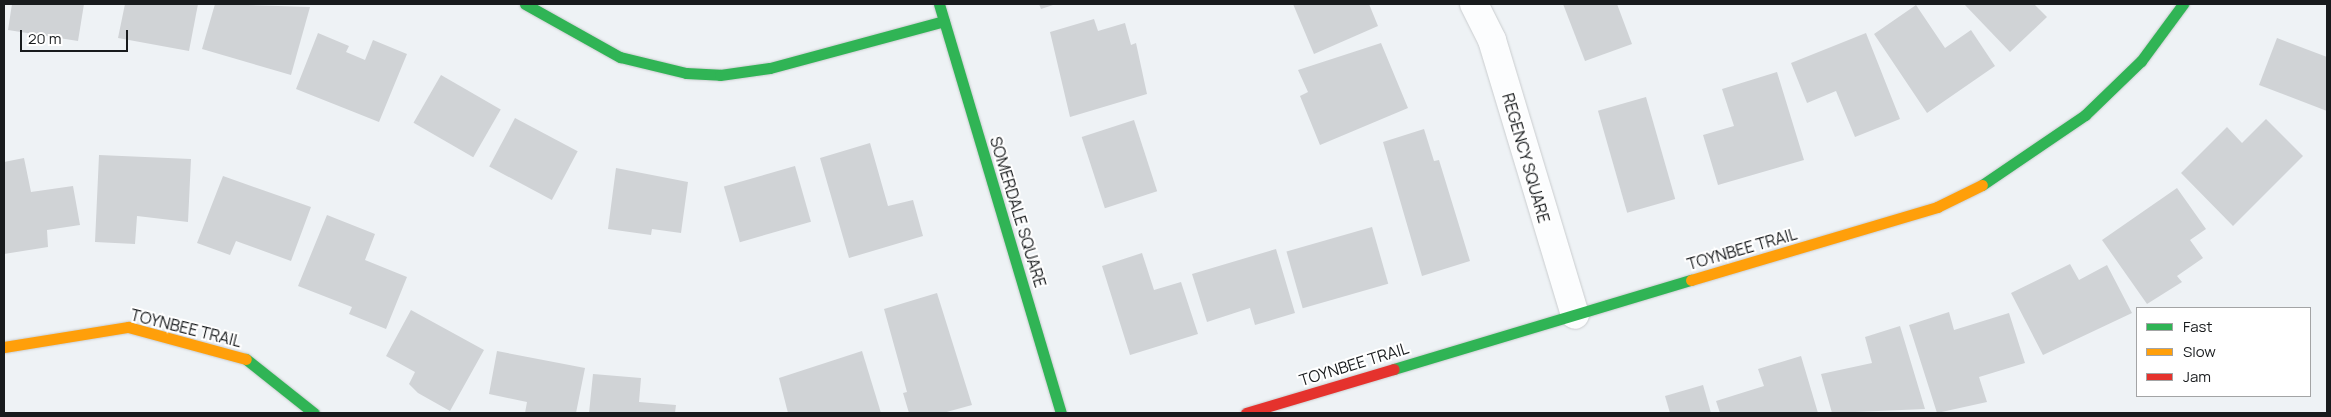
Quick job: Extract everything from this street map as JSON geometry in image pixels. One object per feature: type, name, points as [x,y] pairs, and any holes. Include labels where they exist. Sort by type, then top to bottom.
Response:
[{"type":"street","points":[[525,4],[620,57],[686,73],[720,75],[770,68],[944,21]]},
{"type":"street","name":"SOMERDALE SQUARE","points":[[939,4],[1061,413]]},
{"type":"street","name":"REGENCY SQUARE","points":[[1474,4],[1492,40],[1574,315]]},
{"type":"street","name":"TOYNBEE TRAIL","points":[[1246,413],[1856,233],[1937,207],[1989,182],[2085,115],[2141,61],[2183,4]]},
{"type":"street","name":"TOYNBEE TRAIL","points":[[4,347],[128,327],[240,355],[314,413]]},
{"type":"building","points":[[12,4],[84,4],[78,41],[8,30]]},
{"type":"building","points":[[125,4],[198,4],[189,51],[118,38]]},
{"type":"building","points":[[215,4],[310,7],[291,75],[202,49]]},
{"type":"building","points":[[1039,4],[1056,4],[1041,9]]},
{"type":"building","points":[[1293,4],[1369,4],[1378,26],[1314,54]]},
{"type":"building","points":[[1563,4],[1617,4],[1632,44],[1585,61]]},
{"type":"building","points":[[1964,4],[2034,4],[2047,17],[2010,52]]},
{"type":"building","points":[[1916,5],[1945,48],[1971,30],[1995,66],[1927,113],[1874,34]]},
{"type":"building","points":[[1094,19],[1098,31],[1125,23],[1131,45],[1136,43],[1147,94],[1070,117],[1050,32]]},
{"type":"building","points":[[318,33],[349,46],[346,52],[365,60],[373,40],[407,54],[379,122],[296,89]]},
{"type":"building","points":[[1866,33],[1900,119],[1855,137],[1836,91],[1807,103],[1791,63]]},
{"type":"building","points":[[2277,38],[2327,57],[2327,111],[2259,85]]},
{"type":"building","points":[[1381,43],[1408,108],[1320,145],[1300,96],[1308,92],[1298,70]]},
{"type":"building","points":[[1777,72],[1804,160],[1718,185],[1703,135],[1734,126],[1722,89]]},
{"type":"building","points":[[441,75],[501,109],[473,157],[414,123]]},
{"type":"building","points":[[1646,97],[1675,199],[1627,213],[1598,111]]},
{"type":"building","points":[[515,118],[578,151],[552,200],[489,167]]},
{"type":"building","points":[[2266,119],[2303,156],[2233,226],[2181,173],[2227,127],[2242,143]]},
{"type":"building","points":[[1134,120],[1157,191],[1105,208],[1082,137]]},
{"type":"building","points":[[1424,129],[1434,161],[1439,160],[1470,261],[1422,276],[1383,142]]},
{"type":"building","points":[[870,143],[888,206],[913,200],[923,236],[849,258],[820,158]]},
{"type":"building","points":[[99,155],[191,159],[188,222],[137,216],[135,244],[95,242]]},
{"type":"building","points":[[24,158],[31,192],[73,186],[80,225],[47,230],[48,247],[4,254],[4,162]]},
{"type":"building","points":[[795,166],[811,222],[740,242],[724,186]]},
{"type":"building","points":[[616,168],[688,182],[681,233],[652,229],[651,235],[608,229]]},
{"type":"building","points":[[223,176],[311,207],[291,261],[236,241],[230,255],[197,243]]},
{"type":"building","points":[[2177,188],[2206,229],[2190,240],[2203,258],[2177,276],[2182,282],[2147,304],[2102,240]]},
{"type":"building","points":[[327,215],[375,234],[365,260],[407,277],[386,329],[349,314],[352,307],[298,286]]},
{"type":"building","points":[[1372,227],[1388,284],[1303,308],[1286,252]]},
{"type":"building","points":[[1276,249],[1295,313],[1255,325],[1250,308],[1207,322],[1192,274]]},
{"type":"building","points":[[1142,253],[1154,290],[1181,282],[1198,334],[1130,355],[1102,266]]},
{"type":"building","points":[[2070,264],[2079,280],[2107,265],[2132,313],[2043,355],[2011,293]]},
{"type":"building","points":[[937,293],[972,405],[943,413],[909,413],[903,393],[907,392],[884,309]]},
{"type":"building","points":[[411,310],[484,350],[450,411],[418,393],[409,384],[415,372],[386,356]]},
{"type":"building","points":[[1949,312],[1954,330],[2009,313],[2025,363],[1979,377],[1987,402],[1937,413],[1909,325]]},
{"type":"building","points":[[1900,326],[1925,409],[1832,413],[1821,374],[1872,363],[1865,337]]},
{"type":"building","points":[[497,351],[585,368],[576,413],[525,413],[527,402],[489,394]]},
{"type":"building","points":[[862,351],[881,413],[788,413],[779,378]]},
{"type":"building","points":[[1801,356],[1818,413],[1720,413],[1716,401],[1764,386],[1758,369]]},
{"type":"building","points":[[593,374],[641,378],[639,402],[676,405],[675,413],[589,413]]},
{"type":"building","points":[[1703,385],[1711,413],[1670,413],[1665,396]]},
{"type":"traffic: fast","points":[[525,4],[620,57],[686,73],[720,75],[770,68],[944,21]]},
{"type":"traffic: fast","points":[[939,4],[1061,413]]},
{"type":"traffic: fast","points":[[1982,185],[2085,115],[2141,61],[2183,4]]},
{"type":"traffic: fast","points":[[1394,369],[1691,280]]},
{"type":"traffic: fast","points":[[246,359],[314,413]]},
{"type":"traffic: slow","points":[[1691,280],[1937,207],[1982,185]]},
{"type":"traffic: slow","points":[[4,347],[128,327],[246,359]]},
{"type":"traffic: jam","points":[[1246,413],[1394,369]]}]
